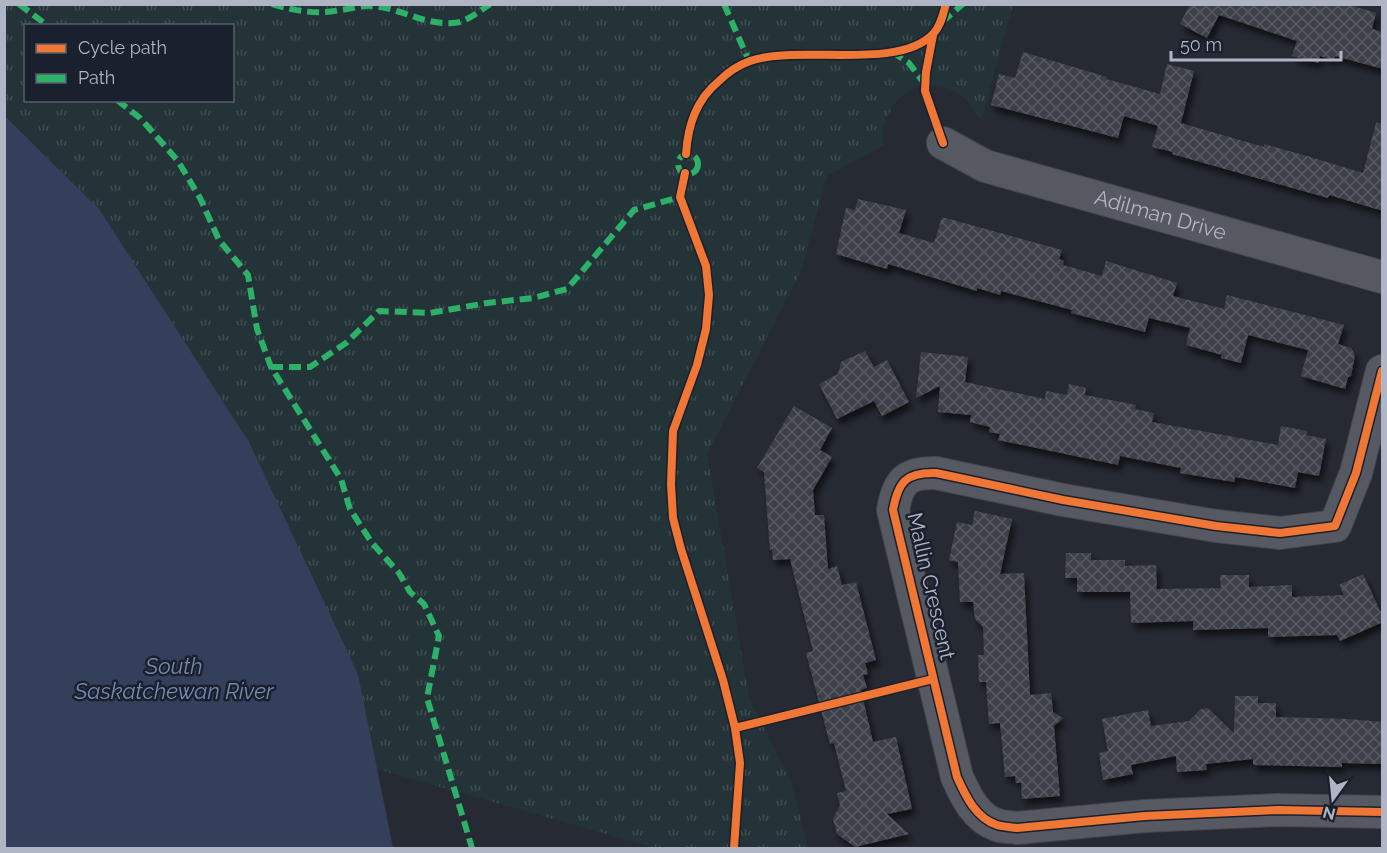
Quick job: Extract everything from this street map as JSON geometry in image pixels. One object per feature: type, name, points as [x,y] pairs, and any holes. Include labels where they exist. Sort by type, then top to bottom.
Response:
[{"type":"street","name":"Adilman Drive","points":[[943,143],[985,166],[1383,277]]},
{"type":"street","name":"Mallin Crescent","points":[[1383,371],[1356,473],[1335,526],[1280,532],[1216,526],[1063,500],[936,473],[920,473],[909,477],[900,485],[893,510],[957,777],[966,797],[979,814],[998,825],[1017,828],[1145,816],[1267,810],[1383,812]]},
{"type":"green space","points":[[4,5],[1013,5],[981,120],[967,101],[956,92],[938,85],[920,86],[904,94],[891,109],[883,128],[884,145],[827,176],[801,271],[707,454],[749,697],[792,785],[808,848],[656,848],[377,769],[358,674],[99,209],[5,115]]},
{"type":"water","name":"South Saskatchewan River","points":[[4,115],[99,209],[249,442],[358,674],[393,848],[5,848]]},
{"type":"building","points":[[1190,4],[1347,4],[1376,13],[1372,29],[1383,32],[1383,69],[1335,56],[1334,60],[1320,56],[1318,63],[1292,56],[1297,41],[1219,15],[1207,38],[1180,24]]},
{"type":"building","points":[[1023,52],[1160,94],[1167,64],[1194,71],[1181,123],[1363,173],[1376,123],[1383,123],[1383,211],[1329,195],[1328,198],[1152,147],[1158,126],[1124,116],[1118,138],[991,105],[999,74],[1015,78]]},
{"type":"building","points":[[858,199],[906,210],[899,233],[934,243],[942,217],[1062,250],[1059,259],[1064,261],[1063,265],[1102,276],[1106,261],[1177,283],[1173,296],[1224,309],[1227,295],[1344,325],[1338,344],[1351,348],[1355,355],[1351,376],[1348,377],[1345,389],[1301,376],[1308,350],[1248,335],[1241,363],[1186,345],[1190,328],[1149,318],[1145,332],[1071,313],[1072,310],[1001,291],[1000,295],[977,288],[977,291],[888,264],[887,269],[836,254],[846,208],[855,210]]},
{"type":"building","points":[[865,351],[874,367],[887,360],[909,402],[882,416],[874,401],[837,419],[819,384],[838,374],[841,362]]},
{"type":"building","points":[[921,352],[968,357],[965,382],[1045,399],[1046,391],[1067,395],[1069,384],[1086,388],[1085,395],[1136,405],[1135,409],[1154,413],[1152,422],[1278,445],[1281,426],[1307,431],[1306,435],[1326,439],[1319,476],[1298,472],[1295,488],[1235,477],[1234,482],[1180,473],[1181,468],[1120,456],[1118,465],[998,440],[1000,434],[989,432],[990,427],[970,422],[971,415],[938,412],[940,386],[916,398]]},
{"type":"building","points":[[794,406],[832,428],[820,450],[832,457],[813,490],[815,515],[824,515],[828,569],[837,566],[842,585],[856,582],[876,660],[865,663],[868,674],[863,675],[867,688],[861,690],[873,742],[896,737],[912,809],[887,814],[909,834],[855,847],[837,834],[833,819],[840,805],[837,793],[846,791],[834,743],[830,744],[806,653],[813,651],[790,559],[773,560],[772,549],[770,550],[764,472],[757,468]]},
{"type":"building","points":[[975,511],[1012,519],[1000,574],[1024,573],[1030,695],[1051,693],[1053,712],[1063,718],[1054,726],[1060,796],[1022,799],[1021,783],[1016,783],[1015,776],[1005,777],[1000,723],[989,724],[986,682],[979,682],[978,655],[984,655],[983,627],[975,619],[973,602],[960,602],[958,562],[949,560],[957,522],[972,525]]},
{"type":"building","points":[[1066,553],[1091,553],[1091,560],[1125,560],[1125,566],[1156,565],[1157,589],[1221,588],[1220,575],[1249,575],[1249,587],[1292,585],[1292,597],[1344,595],[1339,585],[1363,574],[1383,617],[1383,622],[1340,641],[1337,635],[1268,637],[1268,628],[1193,630],[1193,621],[1131,623],[1130,592],[1077,592],[1077,578],[1065,578]]},
{"type":"building","points":[[1235,696],[1258,696],[1258,703],[1276,703],[1276,717],[1383,722],[1383,764],[1342,763],[1342,767],[1253,765],[1253,759],[1206,764],[1207,770],[1177,772],[1176,756],[1131,765],[1133,774],[1103,780],[1099,753],[1108,751],[1102,719],[1148,710],[1151,726],[1189,721],[1201,709],[1208,708],[1234,733]]},
{"type":"marked path","points":[[19,4],[45,24]]},
{"type":"marked path","points":[[272,4],[314,12],[383,7],[442,23],[467,19],[490,4]]},
{"type":"marked path","points":[[724,4],[749,61]]},
{"type":"marked path","points":[[942,22],[963,4]]},
{"type":"marked path","points":[[892,52],[909,63],[924,83]]},
{"type":"marked path","points":[[120,102],[140,118],[178,161],[200,198],[219,240],[248,275],[257,329],[271,367],[341,479],[350,509],[372,543],[399,573],[410,592],[424,604],[439,636],[427,698],[472,848]]},
{"type":"marked path","points":[[688,154],[695,157],[698,164],[695,171],[688,174],[681,171],[678,164],[681,157],[688,154]]},
{"type":"marked path","points":[[271,367],[310,367],[346,343],[379,311],[430,313],[533,298],[567,289],[634,210],[680,197]]},
{"type":"cycle path","points":[[686,154],[691,123],[704,96],[737,67],[770,56],[872,54],[917,45],[936,31],[946,4]]},
{"type":"cycle path","points":[[933,35],[925,91],[943,143]]},
{"type":"cycle path","points":[[685,173],[680,197],[706,266],[709,295],[706,329],[697,365],[673,431],[671,484],[673,518],[723,680],[735,728],[740,763],[734,848]]},
{"type":"cycle path","points":[[1382,371],[1356,473],[1335,526],[1280,533],[1216,526],[1063,500],[936,473],[917,474],[905,481],[898,492],[893,510],[957,777],[972,806],[990,822],[999,826],[1017,828],[1145,816],[1278,810],[1382,812]]},
{"type":"cycle path","points":[[735,728],[933,679]]}]
